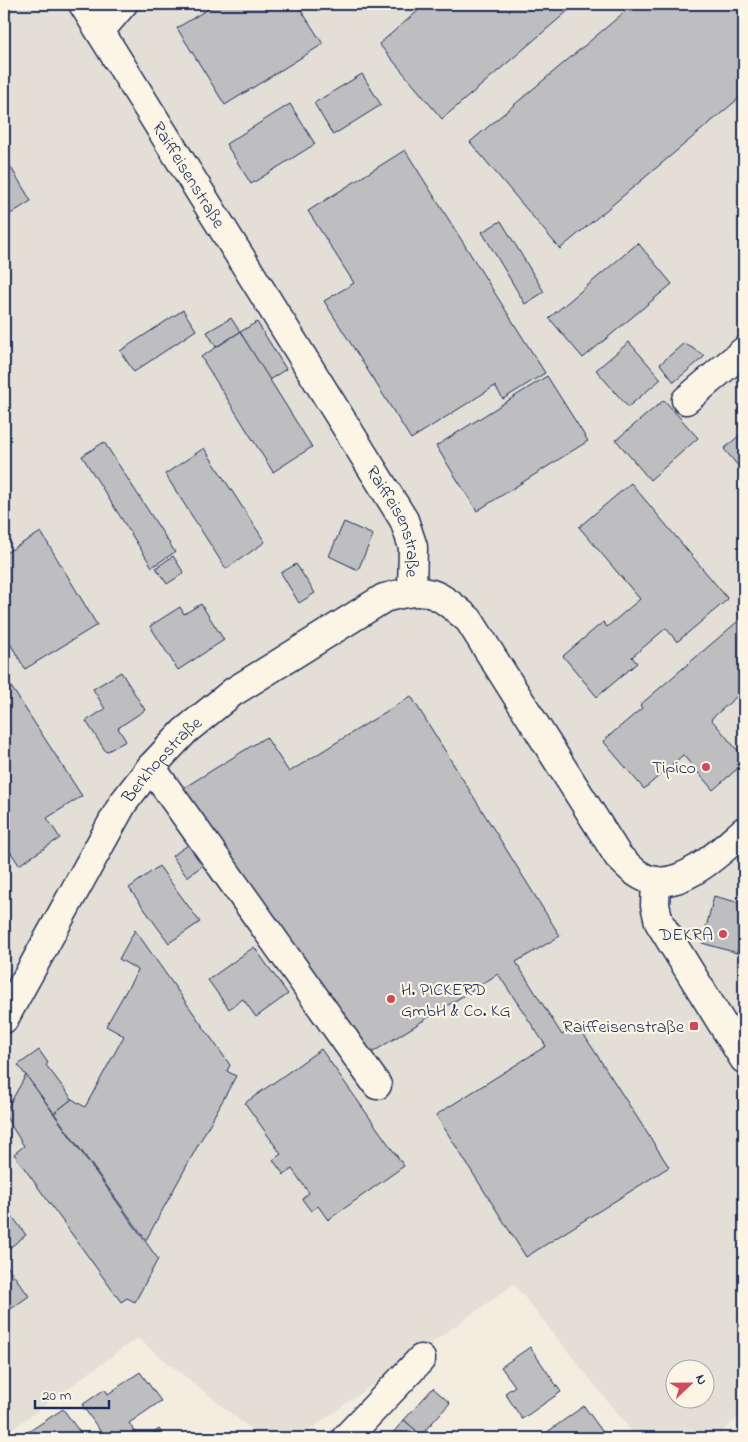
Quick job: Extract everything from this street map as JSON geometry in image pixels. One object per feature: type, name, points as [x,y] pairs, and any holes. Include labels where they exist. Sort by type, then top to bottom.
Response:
[{"type":"street","name":"Raiffeisenstraße","points":[[82,4],[404,520],[413,547],[412,591],[441,596],[469,620],[618,856],[634,872],[656,881]]},
{"type":"street","points":[[100,31],[124,4]]},
{"type":"street","points":[[686,400],[744,351]]},
{"type":"street","name":"Berkhopstraße","points":[[4,1019],[123,802],[150,767],[186,731],[233,692],[384,598],[412,591]]},
{"type":"street","points":[[150,767],[377,1085]]},
{"type":"street","points":[[744,831],[703,866],[674,879],[656,881],[655,905],[659,922],[744,1059]]},
{"type":"street","points":[[346,1438],[421,1359]]},
{"type":"shaded area","points":[[4,4],[744,4],[744,1412],[715,1438],[637,1438],[514,1284],[298,1438],[262,1438],[137,1338],[4,1435]]},
{"type":"building","points":[[216,4],[297,4],[323,44],[225,105],[177,28]]},
{"type":"building","points":[[426,4],[576,4],[442,119],[379,44]]},
{"type":"building","points":[[634,4],[744,4],[744,94],[560,249],[470,142]]},
{"type":"building","points":[[362,74],[381,105],[333,135],[314,103]]},
{"type":"building","points":[[290,104],[315,144],[251,184],[226,144]]},
{"type":"building","points":[[405,150],[545,373],[503,399],[495,386],[411,439],[324,301],[354,283],[308,211]]},
{"type":"building","points":[[4,156],[31,201],[4,218]]},
{"type":"building","points":[[501,221],[544,292],[525,304],[482,232]]},
{"type":"building","points":[[638,243],[672,284],[583,358],[549,318]]},
{"type":"building","points":[[183,310],[196,330],[134,372],[120,351]]},
{"type":"building","points":[[231,318],[240,332],[216,347],[207,332]]},
{"type":"building","points":[[257,322],[286,369],[269,380],[240,332]]},
{"type":"building","points":[[240,332],[312,447],[273,472],[201,357]]},
{"type":"building","points":[[629,342],[661,379],[628,407],[596,370]]},
{"type":"building","points":[[684,343],[705,356],[674,382],[660,364]]},
{"type":"building","points":[[547,376],[588,441],[477,511],[436,446]]},
{"type":"building","points":[[664,400],[698,438],[650,480],[616,440]]},
{"type":"building","points":[[744,431],[744,473],[724,449]]},
{"type":"building","points":[[104,442],[175,552],[152,567],[82,456]]},
{"type":"building","points":[[204,448],[265,542],[226,569],[165,474]]},
{"type":"building","points":[[631,483],[728,599],[677,642],[666,628],[632,657],[637,663],[597,697],[563,656],[603,622],[607,627],[640,599],[579,527]]},
{"type":"building","points":[[344,522],[373,535],[358,570],[329,556]]},
{"type":"building","points":[[41,532],[97,625],[25,669],[4,633],[4,554]]},
{"type":"building","points":[[173,556],[184,573],[167,584],[156,568]]},
{"type":"building","points":[[296,564],[315,593],[299,603],[281,573]]},
{"type":"building","points":[[201,604],[224,640],[178,670],[150,626],[180,607],[184,614]]},
{"type":"building","points":[[744,616],[744,690],[711,719],[744,758],[744,763],[713,790],[683,755],[644,789],[603,741],[642,708],[640,705]]},
{"type":"building","points":[[121,672],[145,710],[118,728],[126,741],[106,752],[86,721],[105,709],[93,689]]},
{"type":"building","points":[[10,685],[82,796],[47,818],[60,838],[19,865],[4,842],[4,688]]},
{"type":"building","name":"H. PICKERD GmbH & Co. KG","points":[[411,696],[560,936],[516,962],[562,1035],[577,1024],[669,1167],[526,1257],[436,1115],[546,1046],[498,974],[365,1057],[177,792],[266,737],[289,772]]},
{"type":"building","points":[[191,843],[206,863],[187,877],[172,856]]},
{"type":"building","points":[[159,866],[200,922],[169,943],[129,888]]},
{"type":"building","name":"DEKRA","points":[[714,896],[744,904],[744,924],[737,953],[702,943]]},
{"type":"building","points":[[135,930],[230,1065],[227,1071],[236,1076],[146,1240],[54,1113],[72,1099],[85,1107],[124,1036],[106,1026],[138,970],[119,959]]},
{"type":"building","points":[[254,947],[288,994],[256,1017],[243,999],[229,1009],[208,980]]},
{"type":"building","points":[[321,1049],[404,1166],[328,1220],[318,1206],[311,1211],[302,1199],[309,1193],[292,1169],[284,1175],[273,1160],[281,1154],[245,1103]]},
{"type":"building","points":[[39,1050],[48,1063],[46,1065],[72,1099],[54,1113],[18,1065]]},
{"type":"building","points":[[26,1075],[158,1259],[135,1302],[127,1298],[121,1302],[14,1154],[24,1146],[4,1114]]},
{"type":"building","points":[[4,1205],[26,1235],[8,1249],[4,1243]]},
{"type":"building","points":[[4,1262],[29,1296],[4,1314]]},
{"type":"building","points":[[530,1347],[561,1392],[522,1419],[505,1393],[515,1386],[501,1367]]},
{"type":"building","points":[[140,1372],[161,1401],[129,1423],[139,1437],[144,1434],[147,1438],[105,1438],[82,1405],[105,1389],[108,1394]]},
{"type":"building","points":[[433,1388],[450,1403],[421,1435],[404,1420]]},
{"type":"building","points":[[584,1406],[607,1438],[546,1438],[543,1435]]},
{"type":"building","points":[[63,1409],[84,1438],[19,1438]]},
{"type":"building","points":[[404,1420],[421,1435],[418,1438],[392,1438],[390,1436]]},
{"type":"building","points":[[159,1429],[165,1438],[147,1438]]},
{"type":"place","name":"Tipico","points":[[706,767]]},
{"type":"place","name":"DEKRA","points":[[723,934]]},
{"type":"place","name":"H. PICKERD GmbH & Co. KG","points":[[391,999]]},
{"type":"place","name":"Raiffeisenstraße","points":[[694,1026]]}]
